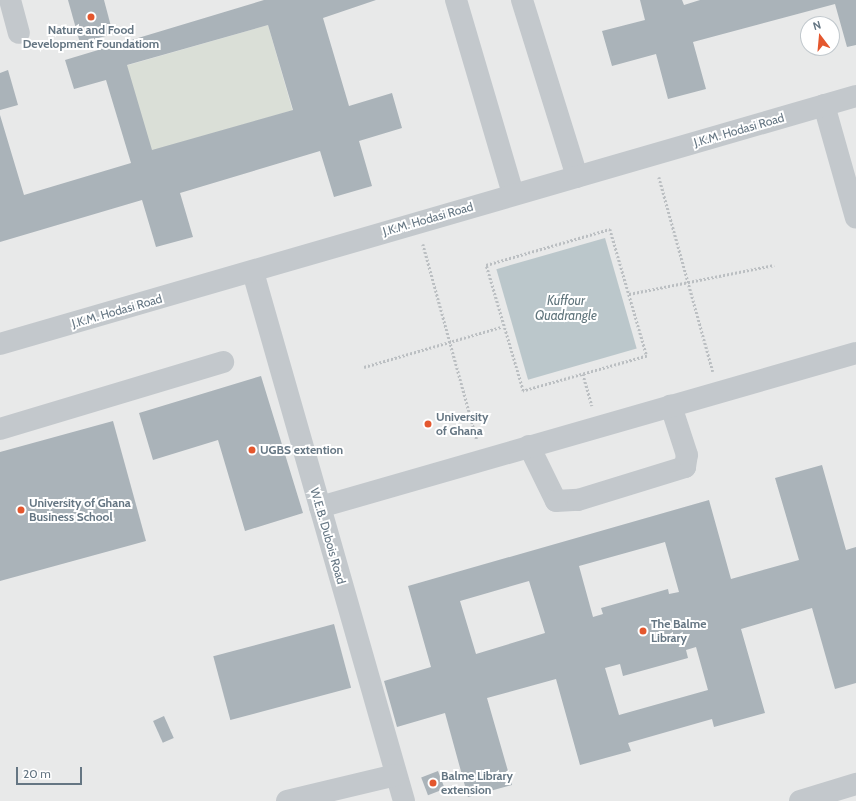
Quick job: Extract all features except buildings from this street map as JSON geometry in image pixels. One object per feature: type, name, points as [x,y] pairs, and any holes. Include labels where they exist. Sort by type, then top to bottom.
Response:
[{"type":"street","points":[[10,0],[19,33]]},
{"type":"street","points":[[456,0],[513,194]]},
{"type":"street","points":[[522,0],[577,177]]},
{"type":"street","name":"J.K.M. Hodasi Road","points":[[0,344],[253,272],[513,194],[577,177],[856,96]]},
{"type":"street","points":[[824,105],[856,218]]},
{"type":"street","name":"W.E.B. Dubois Road","points":[[253,272],[404,801]]},
{"type":"street","points":[[320,507],[482,459],[856,353]]},
{"type":"street","points":[[0,429],[223,362]]},
{"type":"street","points":[[529,446],[556,501],[578,500],[685,467],[687,455],[671,406]]},
{"type":"street","points":[[287,801],[396,775]]},
{"type":"street","points":[[800,801],[856,784]]},
{"type":"path","points":[[653,155],[719,392]]},
{"type":"path","points":[[417,223],[482,459]]},
{"type":"path","points":[[610,229],[629,294],[647,356],[523,391],[502,327],[486,265],[610,229]]},
{"type":"path","points":[[629,294],[774,265]]},
{"type":"path","points":[[364,367],[502,327]]},
{"type":"path","points":[[583,374],[597,427]]},
{"type":"shaded area","name":"University of Ghana","points":[[0,0],[856,0],[856,801],[0,801]]},
{"type":"shaded area","points":[[268,25],[293,111],[151,151],[127,66]]},
{"type":"water","name":"Kuffour Quadrangle","points":[[605,238],[637,349],[528,380],[496,269]]},
{"type":"place","name":"Nature and Food Development Foundatiom","points":[[91,17]]},
{"type":"place","name":"University of Ghana","points":[[428,424]]},
{"type":"place","name":"UGBS extention","points":[[252,450]]},
{"type":"place","name":"University of Ghana Business School","points":[[21,510]]},
{"type":"place","name":"The Balme Library","points":[[643,631]]},
{"type":"place","name":"Balme Library extension","points":[[433,783]]}]
